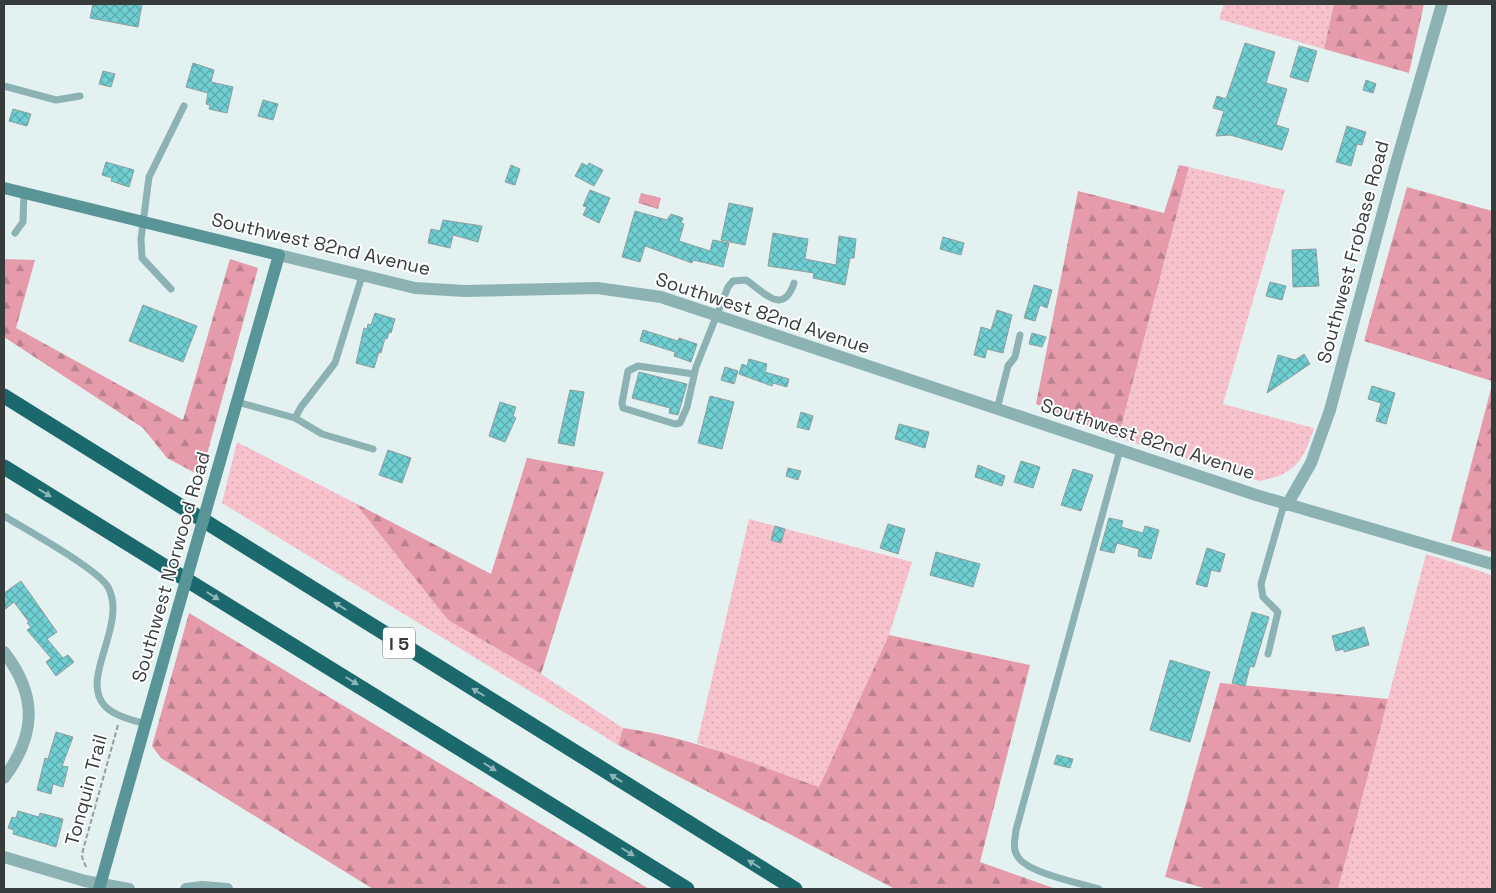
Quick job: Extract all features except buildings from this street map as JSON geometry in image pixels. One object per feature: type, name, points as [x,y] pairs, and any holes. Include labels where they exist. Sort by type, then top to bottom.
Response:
[{"type":"highway","name":"I 5","points":[[4,396],[795,889]]},
{"type":"highway","points":[[4,467],[687,889]]},
{"type":"street","name":"Southwest Frobase Road","points":[[1286,504],[1311,463],[1330,410],[1394,167],[1442,4]]},
{"type":"street","name":"Southwest 82nd Avenue","points":[[4,188],[415,288],[465,292],[597,288],[660,297],[1286,504],[1492,564]]},
{"type":"street","name":"Southwest Norwood Road","points":[[100,887],[279,255]]},
{"type":"street","points":[[4,652],[24,688],[29,714],[26,738],[19,758],[4,778]]},
{"type":"street","points":[[4,858],[100,887],[129,889]]},
{"type":"street","points":[[186,889],[202,887],[225,889]]},
{"type":"lane","points":[[4,86],[56,100],[80,96]]},
{"type":"lane","points":[[171,289],[142,258],[141,239],[145,222],[149,177],[184,106]]},
{"type":"lane","points":[[15,233],[23,222],[24,193]]},
{"type":"lane","points":[[295,418],[300,407],[335,363],[362,276]]},
{"type":"lane","points":[[694,374],[638,366],[632,368],[628,371],[622,403],[623,408],[674,424],[680,423],[684,419],[694,374],[728,286],[733,281],[746,280],[764,294],[776,300],[784,299],[790,295],[794,283]]},
{"type":"lane","points":[[997,409],[1008,366],[1016,357],[1020,336]]},
{"type":"lane","points":[[237,402],[295,418],[322,434],[373,449]]},
{"type":"lane","points":[[1099,889],[1028,867],[1018,858],[1014,846],[1016,830],[1120,450]]},
{"type":"lane","points":[[1268,654],[1278,612],[1263,598],[1261,584],[1286,504]]},
{"type":"lane","points":[[4,516],[93,572],[107,586],[114,608],[111,632],[98,680],[98,693],[104,706],[120,716],[146,724]]},
{"type":"path","name":"Tonquin Trail","points":[[87,870],[82,857],[83,850],[120,716]]},
{"type":"shaded area","points":[[1224,4],[1334,4],[1324,49],[1219,19]]},
{"type":"shaded area","points":[[1189,167],[1285,190],[1223,404],[1314,428],[1306,450],[1296,465],[1281,475],[1259,481],[1118,438]]},
{"type":"shaded area","points":[[237,442],[355,503],[448,620],[541,674],[623,728],[618,745],[222,503]]},
{"type":"shaded area","points":[[749,519],[912,562],[889,635],[819,787],[697,743]]},
{"type":"shaded area","points":[[1426,554],[1492,575],[1492,889],[1338,889]]},
{"type":"green space","points":[[1334,4],[1424,4],[1409,73],[1324,49]]},
{"type":"green space","points":[[1179,165],[1189,167],[1118,438],[1036,404],[1078,191],[1164,213]]},
{"type":"green space","points":[[1407,187],[1492,211],[1492,381],[1364,341]]},
{"type":"green space","points":[[4,259],[35,260],[16,328],[183,420],[230,259],[258,268],[201,476],[167,458],[143,428],[4,337]]},
{"type":"green space","points":[[1492,385],[1492,552],[1451,541]]},
{"type":"green space","points":[[527,458],[604,472],[541,674],[448,620],[355,503],[491,574]]},
{"type":"green space","points":[[189,613],[649,889],[373,889],[161,758],[152,746]]},
{"type":"green space","points":[[889,635],[1030,665],[980,862],[1056,889],[895,889],[618,745],[623,728],[649,732],[722,752],[819,787]]},
{"type":"green space","points":[[1220,683],[1388,699],[1338,889],[1207,889],[1165,877]]},
{"type":"water","points":[[641,193],[661,198],[658,209],[638,203]]}]
